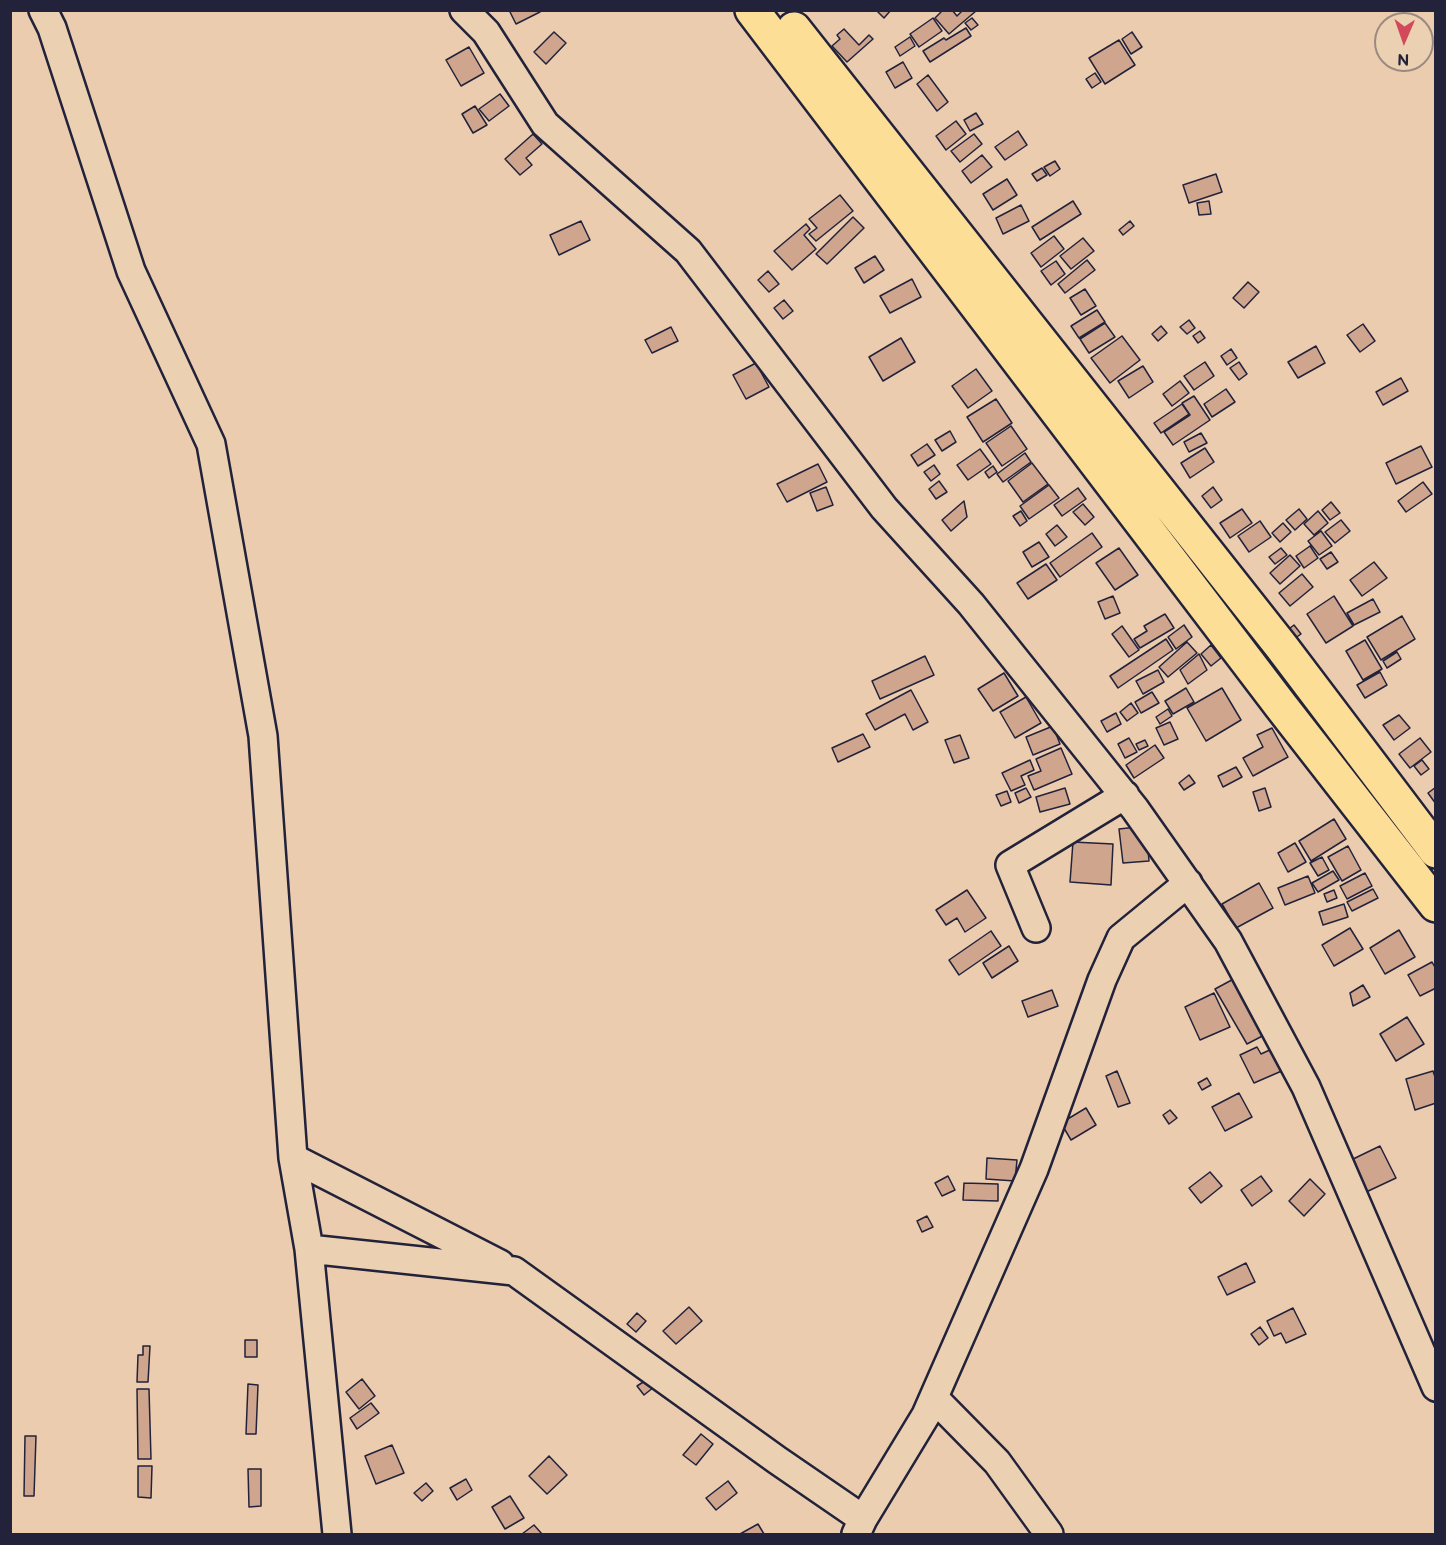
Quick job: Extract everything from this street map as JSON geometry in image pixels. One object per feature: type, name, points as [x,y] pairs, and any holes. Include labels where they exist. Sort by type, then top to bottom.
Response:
[{"type":"main road","points":[[752,10],[1281,706],[1436,905]]},
{"type":"main road","points":[[779,10],[1274,637],[1436,851]]},
{"type":"street","points":[[43,10],[52,28],[131,271],[212,444],[263,736],[293,1158],[309,1250],[337,1534]]},
{"type":"street","points":[[464,10],[486,32],[545,124],[688,251],[884,508],[971,604],[1125,795],[1188,883],[1228,941],[1306,1087],[1436,1387]]},
{"type":"street","points":[[1036,928],[1010,865],[1125,795]]},
{"type":"street","points":[[293,1158],[514,1271],[722,1418],[860,1527],[934,1398],[1034,1169],[1102,980],[1121,938],[1188,883]]},
{"type":"street","points":[[309,1250],[514,1271]]},
{"type":"street","points":[[934,1398],[997,1462],[1049,1534]]},
{"type":"building","points":[[509,10],[539,10],[540,12],[516,24]]},
{"type":"building","points":[[877,10],[891,10],[884,18],[877,11]]},
{"type":"building","points":[[943,10],[952,10],[957,16],[963,10],[976,11],[949,34],[935,18]]},
{"type":"building","points":[[933,18],[942,31],[919,47],[910,34]]},
{"type":"building","points":[[972,18],[978,25],[971,30],[965,23]]},
{"type":"building","points":[[966,28],[971,36],[930,62],[923,51]]},
{"type":"building","points":[[844,29],[859,45],[869,35],[873,39],[847,62],[832,46],[840,39],[837,35]]},
{"type":"building","points":[[554,32],[566,43],[546,64],[534,52]]},
{"type":"building","points":[[1132,32],[1142,47],[1131,54],[1122,39]]},
{"type":"building","points":[[910,37],[915,46],[900,56],[895,47]]},
{"type":"building","points":[[1119,40],[1135,65],[1105,84],[1089,58]]},
{"type":"building","points":[[469,47],[484,73],[461,86],[446,60]]},
{"type":"building","points":[[903,62],[912,78],[895,88],[886,72]]},
{"type":"building","points":[[1095,73],[1101,82],[1092,88],[1086,79]]},
{"type":"building","points":[[928,75],[948,102],[937,111],[917,84]]},
{"type":"building","points":[[500,94],[509,106],[489,121],[479,109]]},
{"type":"building","points":[[475,106],[487,125],[473,133],[462,114]]},
{"type":"building","points":[[976,113],[983,124],[970,131],[964,120]]},
{"type":"building","points":[[956,121],[966,134],[946,150],[936,136]]},
{"type":"building","points":[[1018,131],[1027,145],[1005,160],[995,147]]},
{"type":"building","points":[[533,134],[542,144],[526,158],[532,165],[520,175],[505,159]]},
{"type":"building","points":[[974,134],[982,144],[960,162],[951,151]]},
{"type":"building","points":[[982,155],[992,167],[971,183],[962,171]]},
{"type":"building","points":[[1055,161],[1060,169],[1050,176],[1044,167]]},
{"type":"building","points":[[1042,168],[1047,175],[1037,181],[1032,174]]},
{"type":"building","points":[[1216,174],[1222,192],[1189,203],[1183,185]]},
{"type":"building","points":[[1007,179],[1017,195],[993,210],[983,194]]},
{"type":"building","points":[[840,195],[853,211],[816,241],[809,234],[817,228],[809,219]]},
{"type":"building","points":[[1073,201],[1081,214],[1040,240],[1032,227]]},
{"type":"building","points":[[1209,201],[1211,214],[1199,215],[1197,203]]},
{"type":"building","points":[[1021,205],[1029,221],[1003,234],[996,218]]},
{"type":"building","points":[[853,217],[864,228],[827,264],[816,254]]},
{"type":"building","points":[[581,221],[590,240],[559,255],[550,235]]},
{"type":"building","points":[[1130,221],[1134,226],[1123,235],[1119,230]]},
{"type":"building","points":[[806,224],[810,229],[804,235],[816,249],[792,270],[774,251]]},
{"type":"building","points":[[1054,236],[1064,249],[1041,267],[1031,253]]},
{"type":"building","points":[[1083,238],[1094,251],[1071,269],[1060,256]]},
{"type":"building","points":[[875,256],[884,270],[864,283],[855,268]]},
{"type":"building","points":[[1087,260],[1095,270],[1065,293],[1058,284]]},
{"type":"building","points":[[1056,261],[1065,274],[1051,285],[1041,271]]},
{"type":"building","points":[[768,271],[779,284],[769,292],[758,280]]},
{"type":"building","points":[[912,279],[921,297],[890,313],[880,296]]},
{"type":"building","points":[[1248,282],[1259,292],[1244,308],[1233,298]]},
{"type":"building","points":[[1085,289],[1096,306],[1081,315],[1070,298]]},
{"type":"building","points":[[784,300],[793,311],[783,319],[774,308]]},
{"type":"building","points":[[1097,310],[1105,322],[1079,338],[1071,326]]},
{"type":"building","points":[[1189,320],[1195,328],[1187,334],[1180,327]]},
{"type":"building","points":[[1105,323],[1115,337],[1089,353],[1080,339]]},
{"type":"building","points":[[1363,324],[1375,341],[1360,352],[1347,335]]},
{"type":"building","points":[[1161,326],[1167,333],[1158,341],[1152,334]]},
{"type":"building","points":[[671,327],[678,341],[652,353],[645,340]]},
{"type":"building","points":[[1200,331],[1205,338],[1198,343],[1193,336]]},
{"type":"building","points":[[1122,336],[1140,360],[1110,383],[1091,358]]},
{"type":"building","points":[[901,338],[915,362],[883,381],[869,357]]},
{"type":"building","points":[[1316,346],[1325,363],[1298,378],[1288,362]]},
{"type":"building","points":[[1231,349],[1237,358],[1227,365],[1221,356]]},
{"type":"building","points":[[1205,362],[1214,376],[1194,390],[1184,376]]},
{"type":"building","points":[[1239,362],[1247,374],[1239,380],[1230,368]]},
{"type":"building","points":[[756,363],[769,387],[746,399],[733,375]]},
{"type":"building","points":[[1143,366],[1153,382],[1129,398],[1118,381]]},
{"type":"building","points":[[976,369],[992,391],[968,408],[952,386]]},
{"type":"building","points":[[1401,378],[1408,391],[1383,405],[1376,392]]},
{"type":"building","points":[[1180,381],[1189,393],[1172,406],[1163,394]]},
{"type":"building","points":[[1226,389],[1235,402],[1212,417],[1204,404]]},
{"type":"building","points":[[1194,396],[1210,420],[1173,445],[1164,432],[1190,415],[1182,403]]},
{"type":"building","points":[[996,399],[1012,423],[983,442],[967,417]]},
{"type":"building","points":[[1182,404],[1189,414],[1161,433],[1154,423]]},
{"type":"building","points":[[1011,426],[1027,449],[1002,466],[986,443]]},
{"type":"building","points":[[950,431],[956,442],[942,451],[935,440]]},
{"type":"building","points":[[1201,433],[1207,443],[1189,452],[1184,442]]},
{"type":"building","points":[[927,444],[935,455],[918,466],[911,455]]},
{"type":"building","points":[[1421,446],[1432,467],[1396,484],[1386,463]]},
{"type":"building","points":[[1205,448],[1214,462],[1190,478],[1181,463]]},
{"type":"building","points":[[980,449],[991,464],[968,480],[957,465]]},
{"type":"building","points":[[1025,453],[1031,462],[1003,482],[997,474]]},
{"type":"building","points":[[1032,463],[1048,484],[1023,502],[1008,481]]},
{"type":"building","points":[[818,464],[827,482],[787,502],[777,484]]},
{"type":"building","points":[[934,465],[940,474],[931,481],[924,472]]},
{"type":"building","points":[[993,466],[997,472],[989,478],[985,472]]},
{"type":"building","points":[[939,481],[947,492],[936,499],[929,489]]},
{"type":"building","points":[[1423,482],[1432,494],[1406,512],[1398,501]]},
{"type":"building","points":[[1049,485],[1059,498],[1029,519],[1020,506]]},
{"type":"building","points":[[826,487],[833,505],[817,511],[810,493]]},
{"type":"building","points":[[1213,487],[1222,500],[1211,508],[1202,496]]},
{"type":"building","points":[[1078,488],[1086,499],[1062,516],[1054,505]]},
{"type":"building","points":[[964,501],[967,517],[951,531],[942,520]]},
{"type":"building","points":[[1331,502],[1340,513],[1330,520],[1322,510]]},
{"type":"building","points":[[1083,504],[1094,517],[1085,525],[1073,512]]},
{"type":"building","points":[[1242,509],[1252,523],[1230,538],[1220,523]]},
{"type":"building","points":[[1299,509],[1307,519],[1295,530],[1286,520]]},
{"type":"building","points":[[1021,511],[1027,521],[1020,526],[1013,516]]},
{"type":"building","points":[[1318,511],[1328,523],[1314,535],[1304,524]]},
{"type":"building","points":[[1341,520],[1350,531],[1335,543],[1325,532]]},
{"type":"building","points":[[1260,521],[1271,537],[1249,552],[1238,536]]},
{"type":"building","points":[[1283,523],[1291,532],[1280,542],[1272,533]]},
{"type":"building","points":[[1057,525],[1067,537],[1055,546],[1046,534]]},
{"type":"building","points":[[1321,531],[1332,546],[1319,555],[1308,541]]},
{"type":"building","points":[[1092,533],[1102,547],[1060,577],[1050,563]]},
{"type":"building","points":[[1039,542],[1049,557],[1032,567],[1023,552]]},
{"type":"building","points":[[1310,546],[1318,558],[1304,568],[1296,556]]},
{"type":"building","points":[[1119,548],[1138,575],[1115,590],[1096,563]]},
{"type":"building","points":[[1281,548],[1287,555],[1275,564],[1269,557]]},
{"type":"building","points":[[1331,552],[1338,562],[1327,569],[1320,559]]},
{"type":"building","points":[[1290,555],[1300,566],[1280,584],[1270,573]]},
{"type":"building","points":[[1374,562],[1387,578],[1362,596],[1350,580]]},
{"type":"building","points":[[1046,564],[1057,580],[1028,599],[1017,583]]},
{"type":"building","points":[[1302,574],[1313,587],[1290,606],[1279,593]]},
{"type":"building","points":[[1113,596],[1120,613],[1105,619],[1098,602]]},
{"type":"building","points":[[1334,596],[1353,626],[1326,643],[1307,614]]},
{"type":"building","points":[[1373,599],[1380,612],[1354,625],[1347,613]]},
{"type":"building","points":[[1165,614],[1174,628],[1140,648],[1134,639],[1147,631],[1144,626]]},
{"type":"building","points":[[1402,616],[1415,639],[1381,660],[1367,637]]},
{"type":"building","points":[[1184,625],[1192,637],[1176,649],[1168,637]]},
{"type":"building","points":[[1294,625],[1301,634],[1291,641],[1285,632]]},
{"type":"building","points":[[1122,626],[1139,650],[1129,657],[1112,634]]},
{"type":"building","points":[[1166,639],[1173,650],[1118,688],[1110,676]]},
{"type":"building","points":[[1365,640],[1382,669],[1363,680],[1346,651]]},
{"type":"building","points":[[1187,642],[1197,653],[1168,677],[1159,667]]},
{"type":"building","points":[[1211,645],[1221,658],[1211,666],[1201,654]]},
{"type":"building","points":[[1397,652],[1401,659],[1387,668],[1383,661]]},
{"type":"building","points":[[1199,654],[1207,670],[1188,684],[1180,670]]},
{"type":"building","points":[[925,656],[934,675],[880,699],[872,681]]},
{"type":"building","points":[[1158,670],[1164,682],[1143,694],[1136,681]]},
{"type":"building","points":[[1380,672],[1387,685],[1365,698],[1357,685]]},
{"type":"building","points":[[1004,673],[1018,696],[993,711],[978,689]]},
{"type":"building","points":[[1186,688],[1194,702],[1173,714],[1165,701]]},
{"type":"building","points":[[1222,688],[1241,720],[1206,741],[1187,708]]},
{"type":"building","points":[[911,690],[928,722],[913,730],[905,714],[875,730],[866,714]]},
{"type":"building","points":[[1152,692],[1159,703],[1141,713],[1135,702]]},
{"type":"building","points":[[1026,697],[1041,723],[1015,738],[1000,712]]},
{"type":"building","points":[[1131,703],[1138,713],[1127,721],[1120,712]]},
{"type":"building","points":[[1168,709],[1172,716],[1160,724],[1156,717]]},
{"type":"building","points":[[1116,713],[1121,724],[1107,732],[1101,721]]},
{"type":"building","points":[[1399,715],[1410,728],[1394,740],[1383,725]]},
{"type":"building","points":[[1170,722],[1178,739],[1164,745],[1156,728]]},
{"type":"building","points":[[1053,726],[1060,744],[1033,755],[1026,737]]},
{"type":"building","points":[[1272,728],[1288,757],[1253,776],[1243,758],[1263,747],[1257,735]]},
{"type":"building","points":[[863,734],[870,747],[838,762],[832,748]]},
{"type":"building","points":[[960,735],[969,758],[954,763],[945,740]]},
{"type":"building","points":[[1129,738],[1137,752],[1125,758],[1118,744]]},
{"type":"building","points":[[1420,738],[1431,752],[1410,768],[1399,754]]},
{"type":"building","points":[[1145,740],[1148,746],[1139,750],[1136,744]]},
{"type":"building","points":[[1155,745],[1164,758],[1134,778],[1126,765]]},
{"type":"building","points":[[1061,748],[1072,774],[1034,790],[1028,776],[1041,771],[1036,759]]},
{"type":"building","points":[[1030,760],[1034,770],[1021,776],[1025,785],[1011,791],[1002,773]]},
{"type":"building","points":[[1422,760],[1429,769],[1421,775],[1414,766]]},
{"type":"building","points":[[1236,767],[1242,777],[1223,787],[1218,776]]},
{"type":"building","points":[[1189,775],[1195,783],[1184,790],[1179,783]]},
{"type":"building","points":[[1436,787],[1436,804],[1428,793]]},
{"type":"building","points":[[1026,788],[1031,797],[1019,803],[1015,793]]},
{"type":"building","points":[[1065,788],[1070,804],[1040,812],[1036,797]]},
{"type":"building","points":[[1265,788],[1271,807],[1259,811],[1253,792]]},
{"type":"building","points":[[1007,791],[1011,802],[1001,806],[996,795]]},
{"type":"building","points":[[1334,819],[1346,839],[1311,861],[1299,841]]},
{"type":"building","points":[[1146,826],[1149,861],[1123,863],[1119,829]]},
{"type":"building","points":[[1073,842],[1113,844],[1111,885],[1070,882]]},
{"type":"building","points":[[1295,843],[1306,862],[1288,872],[1278,853]]},
{"type":"building","points":[[1348,846],[1361,870],[1342,881],[1328,857]]},
{"type":"building","points":[[1322,857],[1329,870],[1318,876],[1310,863]]},
{"type":"building","points":[[1333,871],[1339,880],[1318,892],[1312,883]]},
{"type":"building","points":[[1365,873],[1372,886],[1347,899],[1340,886]]},
{"type":"building","points":[[1308,876],[1315,893],[1285,905],[1278,888]]},
{"type":"building","points":[[1259,883],[1273,908],[1236,928],[1222,904]]},
{"type":"building","points":[[1373,889],[1378,898],[1352,911],[1347,902]]},
{"type":"building","points":[[967,890],[986,918],[965,932],[957,918],[946,925],[936,910]]},
{"type":"building","points":[[1334,890],[1337,898],[1327,902],[1324,894]]},
{"type":"building","points":[[1344,904],[1348,917],[1323,925],[1319,912]]},
{"type":"building","points":[[1350,928],[1363,949],[1334,966],[1322,945]]},
{"type":"building","points":[[1399,930],[1415,957],[1385,974],[1370,948]]},
{"type":"building","points":[[991,931],[1001,946],[959,975],[949,960]]},
{"type":"building","points":[[1009,946],[1018,961],[992,978],[983,963]]},
{"type":"building","points":[[1432,962],[1436,969],[1436,988],[1420,996],[1408,975]]},
{"type":"building","points":[[1241,975],[1272,1031],[1247,1044],[1215,989]]},
{"type":"building","points":[[1363,985],[1370,997],[1353,1006],[1350,993]]},
{"type":"building","points":[[1052,990],[1058,1006],[1028,1017],[1022,1001]]},
{"type":"building","points":[[1214,993],[1230,1027],[1200,1040],[1185,1007]]},
{"type":"building","points":[[1407,1017],[1424,1044],[1396,1061],[1380,1034]]},
{"type":"building","points":[[1257,1047],[1261,1054],[1274,1048],[1284,1070],[1254,1083],[1240,1055]]},
{"type":"building","points":[[1117,1071],[1130,1103],[1118,1107],[1106,1076]]},
{"type":"building","points":[[1433,1071],[1436,1080],[1436,1103],[1415,1110],[1406,1079]]},
{"type":"building","points":[[1207,1078],[1211,1085],[1202,1090],[1198,1083]]},
{"type":"building","points":[[1239,1093],[1252,1117],[1225,1131],[1212,1107]]},
{"type":"building","points":[[1086,1108],[1096,1125],[1071,1140],[1061,1123]]},
{"type":"building","points":[[1170,1110],[1177,1118],[1169,1124],[1163,1115]]},
{"type":"building","points":[[1380,1146],[1396,1178],[1364,1193],[1349,1161]]},
{"type":"building","points":[[987,1158],[1017,1160],[1015,1181],[986,1179]]},
{"type":"building","points":[[1210,1172],[1222,1186],[1201,1203],[1189,1188]]},
{"type":"building","points":[[948,1176],[955,1190],[942,1196],[935,1183]]},
{"type":"building","points":[[1261,1176],[1272,1191],[1252,1206],[1241,1190]]},
{"type":"building","points":[[1310,1179],[1325,1194],[1304,1216],[1289,1201]]},
{"type":"building","points":[[964,1183],[998,1184],[998,1201],[963,1200]]},
{"type":"building","points":[[927,1216],[933,1227],[922,1232],[917,1221]]},
{"type":"building","points":[[1246,1263],[1255,1282],[1227,1295],[1218,1277]]},
{"type":"building","points":[[689,1307],[702,1321],[676,1344],[663,1331]]},
{"type":"building","points":[[1293,1308],[1306,1334],[1286,1343],[1281,1333],[1274,1336],[1267,1321]]},
{"type":"building","points":[[637,1313],[646,1321],[636,1332],[627,1324]]},
{"type":"building","points":[[1260,1327],[1268,1338],[1259,1345],[1251,1334]]},
{"type":"building","points":[[245,1340],[257,1340],[257,1357],[245,1357]]},
{"type":"building","points":[[143,1346],[150,1346],[148,1382],[137,1382],[138,1355],[143,1355]]},
{"type":"building","points":[[362,1379],[375,1396],[359,1409],[346,1392]]},
{"type":"building","points":[[648,1379],[654,1387],[644,1395],[637,1386]]},
{"type":"building","points":[[248,1384],[258,1385],[256,1434],[246,1434]]},
{"type":"building","points":[[137,1389],[149,1389],[151,1459],[138,1459]]},
{"type":"building","points":[[371,1403],[379,1413],[357,1429],[350,1418]]},
{"type":"building","points":[[701,1434],[713,1444],[696,1465],[683,1455]]},
{"type":"building","points":[[25,1436],[36,1436],[34,1496],[24,1496]]},
{"type":"building","points":[[392,1445],[404,1473],[376,1484],[365,1456]]},
{"type":"building","points":[[549,1456],[567,1475],[547,1494],[529,1476]]},
{"type":"building","points":[[138,1466],[152,1466],[151,1498],[138,1497]]},
{"type":"building","points":[[248,1469],[261,1469],[261,1506],[249,1507]]},
{"type":"building","points":[[466,1479],[472,1490],[457,1500],[450,1488]]},
{"type":"building","points":[[728,1481],[737,1493],[716,1510],[706,1498]]},
{"type":"building","points":[[426,1483],[433,1491],[422,1501],[414,1493]]},
{"type":"building","points":[[510,1496],[524,1518],[505,1529],[492,1507]]},
{"type":"building","points":[[758,1524],[764,1534],[740,1534]]},
{"type":"building","points":[[534,1525],[542,1534],[522,1534]]}]
